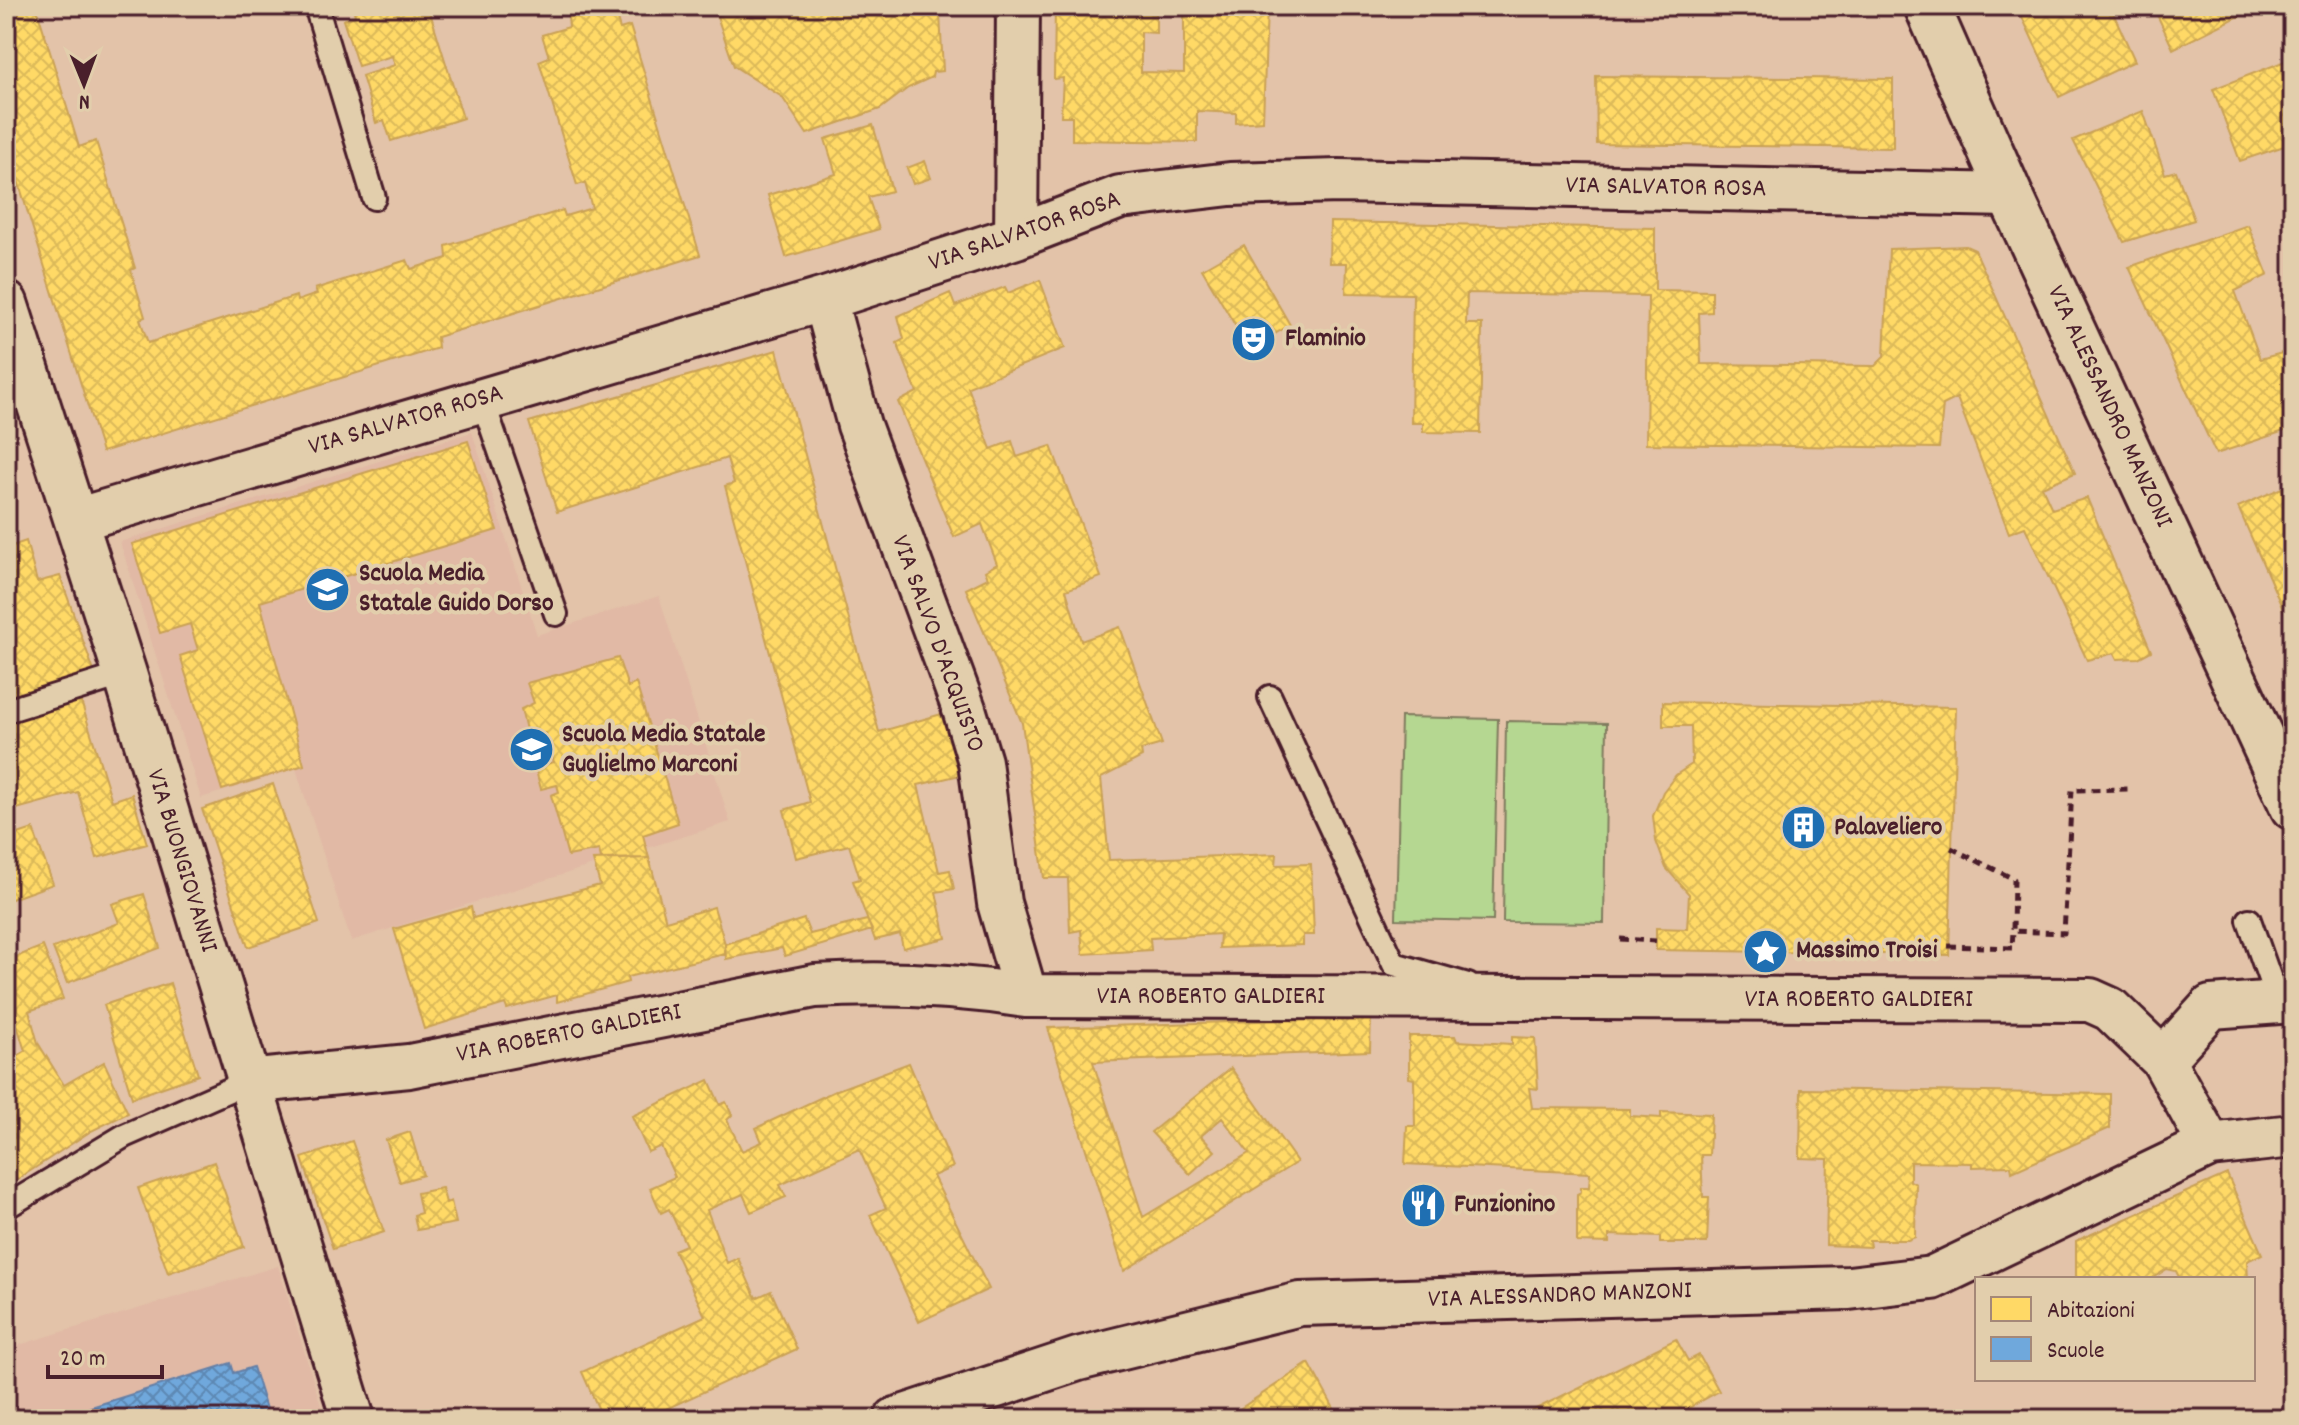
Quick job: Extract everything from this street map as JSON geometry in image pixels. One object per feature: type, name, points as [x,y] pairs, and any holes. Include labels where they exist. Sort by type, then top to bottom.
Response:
[{"type":"street","points":[[1016,237],[1018,6]]},
{"type":"street","name":"VIA ALESSANDRO MANZONI","points":[[1927,6],[2010,195],[2293,807]]},
{"type":"street","name":"VIA SALVATOR ROSA","points":[[76,520],[825,299],[1016,237],[1120,197],[1230,184],[1339,181],[2010,195]]},
{"type":"street","name":"VIA SALVO D'ACQUISTO","points":[[825,299],[859,425],[964,709],[980,762],[999,903],[1026,996]]},
{"type":"street","name":"VIA BUONGIOVANNI","points":[[6,303],[125,674],[247,1082],[353,1419]]},
{"type":"street","name":"VIA ROBERTO GALDIERI","points":[[247,1082],[409,1066],[815,986],[864,983],[966,987],[1026,996],[2090,1000],[2110,1009],[2163,1060]]},
{"type":"street","points":[[2210,1145],[2163,1060],[2211,1007],[2286,1001]]},
{"type":"street","name":"VIA ALESSANDRO MANZONI","points":[[896,1419],[1078,1359],[1300,1304],[1849,1288],[1932,1278],[2210,1145],[2293,1136]]},
{"type":"lane","points":[[316,6],[374,198]]},
{"type":"lane","points":[[482,399],[556,614]]},
{"type":"lane","points":[[6,711],[125,674]]},
{"type":"lane","points":[[1270,697],[1394,964],[1517,999]]},
{"type":"lane","points":[[2249,920],[2286,1001]]},
{"type":"lane","points":[[6,1207],[124,1136],[247,1082]]},
{"type":"path","points":[[2013,931],[2064,933],[2072,790],[2128,789]]},
{"type":"path","points":[[1948,946],[2012,948],[2013,931],[2014,879],[1951,848]]},
{"type":"path","points":[[1620,939],[1656,941]]},
{"type":"shaded area","points":[[472,432],[537,635],[659,596],[730,822],[351,941],[296,769],[201,798],[120,542]]},
{"type":"shaded area","points":[[278,1266],[325,1419],[6,1419],[6,1349]]},
{"type":"green space","points":[[1401,717],[1498,719],[1493,921],[1396,919]]},
{"type":"green space","points":[[1506,721],[1607,723],[1604,923],[1503,922]]},
{"type":"building: Abitazioni","points":[[6,6],[36,6],[79,147],[96,141],[135,268],[131,270],[145,317],[140,319],[148,343],[296,296],[297,301],[317,294],[315,289],[407,260],[411,269],[447,258],[446,246],[563,210],[565,216],[592,208],[585,183],[577,185],[539,61],[549,57],[542,35],[569,27],[568,17],[603,6],[613,6],[620,29],[630,26],[700,255],[437,337],[438,348],[102,452],[6,142]]},
{"type":"building: Abitazioni","points":[[353,6],[428,6],[463,118],[391,141],[384,120],[376,123],[362,76],[395,65],[392,56],[358,66],[343,20],[355,16]]},
{"type":"building: Abitazioni","points":[[742,6],[929,6],[933,15],[940,14],[943,71],[933,72],[932,77],[908,88],[880,109],[807,134],[782,97],[734,66],[717,16]]},
{"type":"building: Abitazioni","points":[[1055,6],[1156,6],[1156,33],[1141,32],[1141,72],[1184,73],[1184,6],[1267,6],[1263,121],[1236,123],[1236,113],[1197,111],[1197,142],[1072,140],[1072,116],[1061,116],[1063,78],[1054,79]]},
{"type":"building: Abitazioni","points":[[2017,6],[2110,6],[2135,61],[2059,97]]},
{"type":"building: Abitazioni","points":[[2153,6],[2273,6],[2239,16],[2173,49]]},
{"type":"building: Abitazioni","points":[[2293,58],[2293,143],[2240,161],[2213,89]]},
{"type":"building: Abitazioni","points":[[1596,76],[1893,79],[1893,148],[1597,144]]},
{"type":"building: Abitazioni","points":[[2143,111],[2165,174],[2176,171],[2194,220],[2124,242],[2073,140]]},
{"type":"building: Abitazioni","points":[[873,125],[892,191],[868,197],[879,229],[786,257],[768,195],[836,174],[825,139]]},
{"type":"building: Abitazioni","points":[[925,161],[931,178],[913,184],[907,168]]},
{"type":"building: Abitazioni","points":[[1330,222],[1655,228],[1655,290],[1712,291],[1712,312],[1699,313],[1701,364],[1875,366],[1884,357],[1889,249],[1966,246],[1975,250],[2075,473],[2042,487],[2052,509],[2087,498],[2151,651],[2138,658],[2117,659],[2114,653],[2087,660],[2025,527],[2009,533],[1957,398],[1943,405],[1939,448],[1646,444],[1648,296],[1467,293],[1466,324],[1482,324],[1480,433],[1423,432],[1423,423],[1411,423],[1413,294],[1346,293],[1347,263],[1329,263]]},
{"type":"building: Abitazioni","points":[[2248,225],[2268,275],[2235,291],[2260,359],[2293,350],[2293,428],[2216,454],[2129,267]]},
{"type":"building: Abitazioni","points":[[1244,245],[1290,325],[1249,349],[1202,269]]},
{"type":"building: Abitazioni","points":[[1040,280],[1065,348],[968,387],[991,449],[1012,441],[1017,457],[1051,446],[1101,577],[1066,590],[1081,641],[1120,627],[1162,744],[1141,750],[1142,757],[1101,778],[1109,860],[1277,854],[1276,865],[1311,864],[1314,935],[1303,935],[1303,945],[1219,948],[1220,934],[1150,938],[1151,950],[1083,954],[1081,930],[1070,932],[1068,878],[1044,878],[1022,723],[966,589],[988,578],[985,571],[997,564],[982,524],[954,537],[898,402],[917,392],[897,343],[904,339],[898,316],[950,293],[955,306],[1005,287],[1008,293]]},
{"type":"building: Abitazioni","points":[[777,350],[879,732],[945,713],[960,775],[918,785],[939,872],[950,870],[954,889],[936,892],[946,938],[903,948],[900,934],[875,940],[853,881],[860,879],[849,845],[796,858],[784,810],[810,802],[725,486],[734,483],[727,458],[557,512],[529,422]]},
{"type":"building: Abitazioni","points":[[468,441],[497,530],[260,602],[304,765],[222,790],[180,656],[198,650],[190,624],[160,633],[132,544]]},
{"type":"building: Abitazioni","points":[[2293,483],[2293,632],[2238,507]]},
{"type":"building: Abitazioni","points":[[26,541],[37,582],[60,576],[96,677],[6,702],[6,548]]},
{"type":"building: Abitazioni","points":[[618,658],[628,687],[636,683],[678,823],[643,835],[649,858],[601,859],[599,850],[568,856],[551,795],[559,792],[557,785],[541,789],[535,767],[554,762],[545,733],[528,738],[521,709],[534,703],[527,683]]},
{"type":"building: Abitazioni","points":[[80,698],[112,801],[132,794],[147,844],[97,858],[78,792],[6,812],[6,718]]},
{"type":"building: Abitazioni","name":"Palaveliero","points":[[1663,702],[1956,707],[1949,955],[1656,950],[1656,928],[1687,929],[1689,894],[1666,868],[1656,841],[1653,816],[1663,792],[1676,775],[1692,764],[1691,726],[1663,726]]},
{"type":"building: Abitazioni","points":[[273,784],[319,923],[248,947],[202,809]]},
{"type":"building: Abitazioni","points":[[33,829],[53,884],[6,901],[6,838]]},
{"type":"building: Abitazioni","points":[[649,858],[666,921],[714,907],[725,954],[627,977],[628,982],[557,1002],[557,995],[507,1009],[505,1004],[424,1029],[394,929],[471,907],[473,918],[600,885],[593,860]]},
{"type":"building: Abitazioni","points":[[144,894],[160,948],[67,983],[53,948],[119,923],[112,904]]},
{"type":"building: Abitazioni","points":[[804,919],[810,934],[867,920],[872,930],[785,956],[782,948],[726,959],[725,944]]},
{"type":"building: Abitazioni","points":[[43,946],[63,999],[29,1011],[38,1043],[64,1085],[104,1062],[128,1113],[91,1131],[6,1187],[6,1063],[25,1051],[10,1002],[6,1003],[6,961]]},
{"type":"building: Abitazioni","points":[[170,983],[198,1075],[132,1098],[104,1005]]},
{"type":"building: Abitazioni","points":[[1371,1013],[1370,1051],[1093,1062],[1143,1217],[1249,1153],[1222,1118],[1201,1136],[1215,1151],[1190,1174],[1151,1132],[1231,1068],[1297,1162],[1124,1271],[1048,1028],[1315,1019]]},
{"type":"building: Abitazioni","points":[[1409,1036],[1455,1036],[1457,1041],[1512,1044],[1512,1037],[1535,1038],[1538,1089],[1529,1088],[1532,1108],[1630,1109],[1630,1116],[1661,1118],[1661,1112],[1711,1114],[1709,1155],[1701,1155],[1703,1197],[1709,1197],[1707,1243],[1660,1243],[1660,1237],[1609,1235],[1609,1243],[1577,1242],[1577,1194],[1581,1192],[1581,1187],[1589,1187],[1590,1173],[1405,1164],[1407,1126],[1415,1126],[1414,1079],[1409,1078]]},
{"type":"building: Abitazioni","points":[[909,1063],[953,1167],[933,1176],[989,1289],[919,1322],[870,1215],[886,1208],[859,1149],[780,1185],[786,1197],[751,1212],[743,1194],[707,1210],[727,1263],[738,1258],[756,1298],[771,1291],[797,1349],[644,1419],[603,1419],[582,1372],[705,1316],[674,1250],[686,1245],[669,1209],[661,1213],[650,1188],[675,1177],[661,1146],[648,1152],[632,1116],[709,1080],[720,1105],[726,1102],[732,1115],[727,1120],[742,1151],[762,1142],[756,1128],[837,1090]]},
{"type":"building: Abitazioni","points":[[1801,1089],[2110,1094],[2110,1128],[2012,1172],[2011,1166],[1972,1167],[1972,1163],[1910,1162],[1910,1181],[1916,1184],[1915,1237],[1908,1240],[1869,1240],[1870,1247],[1826,1245],[1828,1159],[1800,1158]]},
{"type":"building: Abitazioni","points":[[410,1132],[423,1175],[400,1182],[386,1140]]},
{"type":"building: Abitazioni","points":[[352,1141],[384,1232],[333,1249],[302,1158]]},
{"type":"building: Abitazioni","points":[[214,1162],[244,1247],[168,1273],[138,1188]]},
{"type":"building: Abitazioni","points":[[2227,1174],[2262,1254],[2247,1261],[2248,1277],[2179,1277],[2176,1271],[2167,1269],[2154,1277],[2076,1277],[2076,1241]]},
{"type":"building: Abitazioni","points":[[442,1188],[446,1203],[451,1201],[456,1223],[417,1230],[414,1215],[421,1213],[417,1193]]},
{"type":"building: Abitazioni","points":[[1676,1339],[1688,1361],[1699,1355],[1719,1391],[1669,1419],[1516,1419]]},
{"type":"building: Abitazioni","points":[[1309,1363],[1337,1414],[1332,1419],[1235,1419],[1232,1414]]},
{"type":"building: Scuole","points":[[231,1363],[234,1373],[253,1367],[269,1419],[53,1419]]},
{"type":"place","name":"Flaminio","points":[[1254,339]]},
{"type":"place","name":"Scuola Media Statale Guido Dorso","points":[[328,589]]},
{"type":"place","name":"Scuola Media Statale Guglielmo Marconi","points":[[531,750]]},
{"type":"place","name":"Palaveliero","points":[[1803,828]]},
{"type":"place","name":"Massimo Troisi","points":[[1765,951]]},
{"type":"place","name":"Funzionino","points":[[1423,1205]]}]
